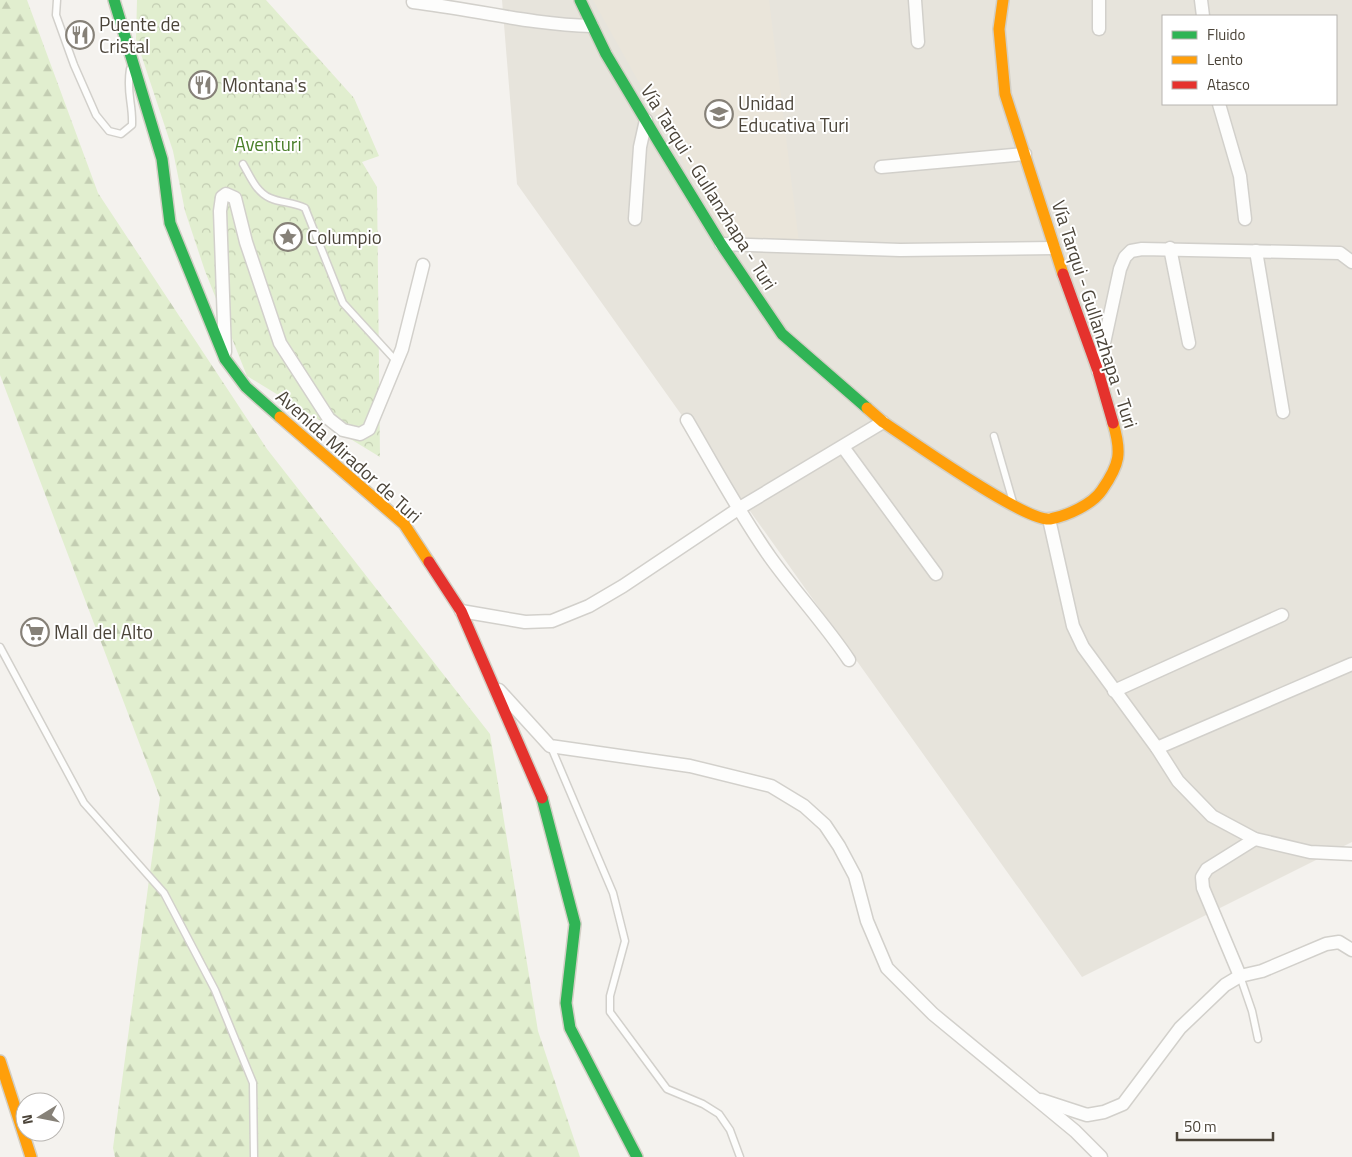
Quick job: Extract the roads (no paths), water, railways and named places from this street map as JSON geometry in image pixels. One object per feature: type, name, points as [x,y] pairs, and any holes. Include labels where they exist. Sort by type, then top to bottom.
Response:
[{"type":"main road","name":"Avenida Mirador de Turi","points":[[114,0],[162,159],[170,223],[226,359],[246,387],[404,524],[461,611],[495,685],[542,797],[575,924],[566,1003],[570,1028],[638,1157]]},
{"type":"main road","name":"Vía Tarqui - Gullanzhapa - Turi","points":[[580,0],[592,26],[720,244],[782,334],[883,422],[1015,508],[1049,520],[1084,508],[1096,499],[1106,487],[1118,458],[1120,446],[1098,370],[1054,248],[1005,94],[999,29],[1003,0]]},
{"type":"main road","points":[[0,1061],[31,1157]]},
{"type":"street","points":[[915,0],[918,42]]},
{"type":"street","points":[[1099,0],[1099,29]]},
{"type":"street","points":[[1201,0],[1203,15]]},
{"type":"street","points":[[413,2],[466,8],[562,26],[592,26]]},
{"type":"street","points":[[1219,105],[1240,176],[1245,219]]},
{"type":"street","points":[[635,219],[640,147],[646,120]]},
{"type":"street","points":[[881,167],[1024,154]]},
{"type":"street","points":[[226,359],[220,211],[222,197],[226,194],[235,198],[246,242],[280,343],[329,419],[343,430],[360,434],[369,429],[402,350],[423,265]]},
{"type":"street","points":[[720,244],[900,250],[1054,248]]},
{"type":"street","points":[[1098,370],[1125,257],[1131,251],[1170,248],[1340,253],[1352,262]]},
{"type":"street","points":[[1170,248],[1189,343]]},
{"type":"street","points":[[1256,251],[1283,412]]},
{"type":"street","points":[[687,420],[738,509],[771,558],[832,634],[849,660]]},
{"type":"street","points":[[461,611],[525,622],[552,621],[589,606],[623,586],[738,509],[883,422]]},
{"type":"street","points":[[843,446],[936,574]]},
{"type":"street","points":[[1049,520],[1073,626],[1083,647],[1157,748],[1178,781],[1212,816],[1255,839],[1310,852],[1352,854]]},
{"type":"street","points":[[1114,691],[1282,615]]},
{"type":"street","points":[[1157,748],[1352,664]]},
{"type":"street","points":[[495,685],[550,746],[690,766],[771,786],[804,806],[825,825],[855,876],[867,921],[887,968],[933,1014],[1075,1131],[1101,1157]]},
{"type":"street","points":[[1240,976],[1203,888],[1202,877],[1207,869],[1255,839]]},
{"type":"street","points":[[1036,1098],[1087,1115],[1104,1112],[1123,1104],[1180,1028],[1225,985],[1240,976],[1262,970],[1326,944],[1339,942],[1352,950]]},
{"type":"lane","points":[[57,0],[56,15],[74,65],[96,115],[108,131],[121,134],[132,125],[133,113],[126,88],[131,61]]},
{"type":"lane","points":[[243,164],[258,190],[270,198],[292,202],[304,208],[343,303],[397,362]]},
{"type":"lane","points":[[994,436],[1015,508]]},
{"type":"lane","points":[[0,647],[84,803],[164,893],[215,990],[253,1083],[254,1157]]},
{"type":"lane","points":[[550,746],[613,893],[625,941],[610,996],[610,1012],[667,1088],[703,1104],[719,1114],[730,1130],[740,1157]]},
{"type":"lane","points":[[1240,976],[1252,1011],[1258,1039]]},
{"type":"place","name":"Puente de Cristal","points":[[80,35]]},
{"type":"place","name":"Montana's","points":[[203,85]]},
{"type":"place","name":"Unidad Educativa Turi","points":[[719,114]]},
{"type":"place","name":"Columpio","points":[[288,237]]},
{"type":"place","name":"Mall del Alto","points":[[35,632]]},
{"type":"park label","name":"Aventuri","points":[[268,144]]}]
